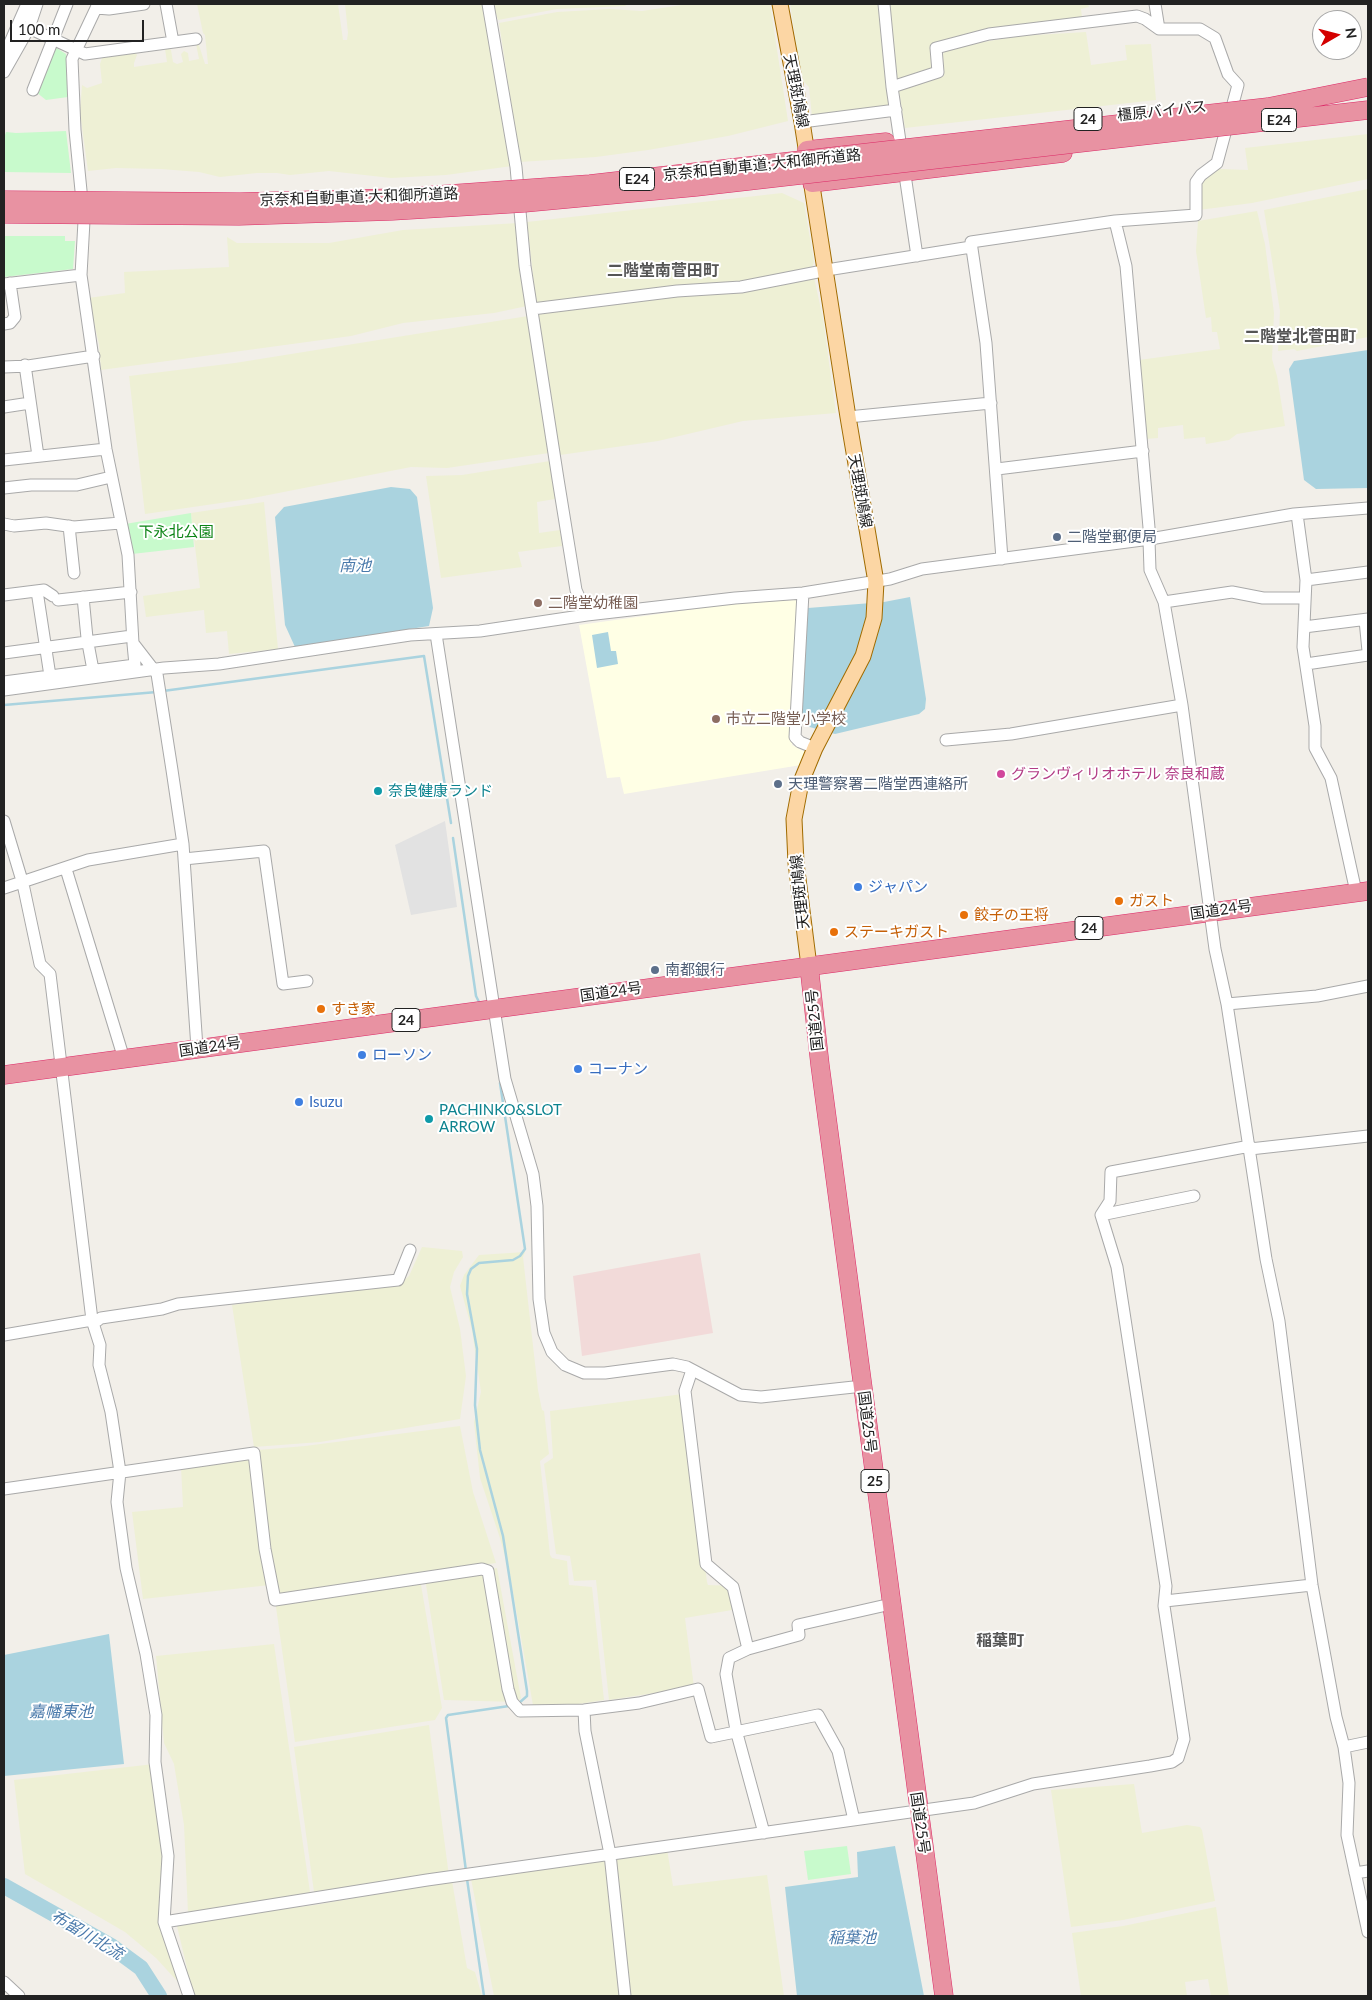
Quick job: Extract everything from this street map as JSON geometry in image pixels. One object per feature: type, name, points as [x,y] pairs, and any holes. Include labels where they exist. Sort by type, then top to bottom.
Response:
[{"type":"highway","name":"橿原バイパス","points":[[807,150],[1234,104],[1368,87]]},
{"type":"highway","name":"24","points":[[1268,108],[1368,87]]},
{"type":"highway","name":"京奈和自動車道;大和御所道路","points":[[4,200],[240,202],[393,198],[521,190],[600,183],[1368,96]]},
{"type":"highway","name":"京奈和自動車道;大和御所道路","points":[[4,214],[239,216],[392,211],[524,203],[658,191],[1368,110]]},
{"type":"highway","name":"橿原バイパス","points":[[812,183],[1368,115]]},
{"type":"highway","name":"24","points":[[1190,130],[1368,115]]},
{"type":"highway","name":"国道24号","points":[[4,1075],[1362,891]]},
{"type":"highway","name":"国道25号","points":[[809,966],[820,1065],[944,1996]]},
{"type":"main road","name":"天理斑鳩線","points":[[780,4],[807,150],[848,417],[876,582],[871,634],[863,656],[817,743],[801,782],[794,819],[796,863],[809,966]]},
{"type":"street","points":[[4,56],[27,4]]},
{"type":"street","points":[[4,72],[29,28],[37,4]]},
{"type":"street","points":[[33,90],[67,4]]},
{"type":"street","points":[[135,665],[128,555],[106,450],[81,275],[84,221],[75,130],[72,59],[97,6],[109,9],[144,4]]},
{"type":"street","points":[[166,4],[173,42]]},
{"type":"street","points":[[488,4],[516,167],[525,266],[576,590],[588,615]]},
{"type":"street","points":[[884,4],[892,87],[902,140],[917,256]]},
{"type":"street","points":[[1155,4],[1159,30]]},
{"type":"street","points":[[892,87],[938,72],[936,48],[989,34],[1137,16],[1145,19],[1159,30],[1200,29],[1215,38],[1228,74],[1238,85],[1217,163],[1201,175],[1196,182],[1196,215],[1115,221],[971,242],[986,343],[997,468],[1002,559]]},
{"type":"street","points":[[29,28],[85,54],[196,39]]},
{"type":"street","points":[[802,122],[896,110]]},
{"type":"street","points":[[1115,221],[1126,266],[1143,451],[1150,540],[1150,570],[1164,602],[1182,705],[1215,949],[1227,1004],[1266,1259],[1279,1321],[1312,1585],[1336,1717],[1344,1747],[1349,1783],[1347,1835],[1368,1932]]},
{"type":"street","points":[[532,309],[677,291],[741,287],[826,270],[971,247]]},
{"type":"street","points":[[4,324],[10,323],[15,317],[7,283],[81,275]]},
{"type":"street","points":[[4,367],[94,356]]},
{"type":"street","points":[[25,365],[38,456]]},
{"type":"street","points":[[848,417],[991,402]]},
{"type":"street","points":[[4,406],[30,403]]},
{"type":"street","points":[[4,460],[106,450]]},
{"type":"street","points":[[997,468],[1143,451]]},
{"type":"street","points":[[4,488],[31,485],[77,485],[111,477]]},
{"type":"street","points":[[4,682],[135,665],[220,664],[410,635],[480,631],[588,615],[735,598],[803,593],[876,582],[922,569],[1150,540],[1298,514],[1368,508]]},
{"type":"street","points":[[1298,514],[1306,580],[1304,627],[1306,664],[1315,726],[1315,748],[1331,778],[1362,891]]},
{"type":"street","points":[[4,524],[14,526],[46,523],[69,526],[120,523]]},
{"type":"street","points":[[69,526],[74,573]]},
{"type":"street","points":[[1306,580],[1368,572]]},
{"type":"street","points":[[4,595],[44,590],[56,598],[131,592]]},
{"type":"street","points":[[38,591],[50,676]]},
{"type":"street","points":[[1164,602],[1232,592],[1263,598],[1305,598]]},
{"type":"street","points":[[803,593],[795,737],[800,742],[817,743]]},
{"type":"street","points":[[83,597],[93,670]]},
{"type":"street","points":[[1304,627],[1367,619],[1368,653],[1306,664]]},
{"type":"street","points":[[436,634],[505,1079],[533,1174],[537,1206],[539,1299],[544,1333],[552,1352],[565,1366],[584,1374],[673,1364],[692,1370],[740,1395],[761,1397],[863,1386]]},
{"type":"street","points":[[4,654],[88,642],[133,639]]},
{"type":"street","points":[[133,639],[153,666],[161,698],[183,844],[197,1048]]},
{"type":"street","points":[[4,690],[153,666]]},
{"type":"street","points":[[946,740],[1011,734],[1182,705]]},
{"type":"street","points":[[4,821],[22,884],[40,964],[50,974],[60,1068],[93,1322],[100,1344],[99,1365],[111,1412],[120,1472],[117,1502],[126,1568],[146,1654],[156,1715],[155,1762],[168,1856],[164,1922],[189,1996]]},
{"type":"street","points":[[4,888],[22,884],[88,860],[183,844]]},
{"type":"street","points":[[184,860],[264,850],[282,984],[307,981]]},
{"type":"street","points":[[66,869],[124,1059]]},
{"type":"street","points":[[1227,1004],[1317,996],[1368,986]]},
{"type":"street","points":[[1101,1214],[1110,1201],[1112,1172],[1250,1147],[1368,1136]]},
{"type":"street","points":[[1101,1214],[1194,1196]]},
{"type":"street","points":[[164,1922],[427,1880],[974,1802],[1033,1784],[1150,1766],[1172,1762],[1178,1758],[1184,1739],[1165,1601],[1166,1586],[1116,1267],[1101,1214]]},
{"type":"street","points":[[4,1335],[93,1322],[101,1318],[162,1309],[178,1304],[398,1280],[410,1250]]},
{"type":"street","points":[[692,1370],[684,1391],[706,1564],[733,1587],[748,1649]]},
{"type":"street","points":[[4,1489],[254,1453],[265,1549],[274,1600],[482,1569],[488,1571],[508,1689],[514,1707],[525,1712],[584,1710],[639,1703],[698,1689],[711,1736],[818,1715],[838,1751],[854,1820]]},
{"type":"street","points":[[1165,1601],[1312,1585]]},
{"type":"street","points":[[764,1833],[736,1730],[726,1674],[729,1658],[748,1649],[799,1635],[798,1625],[891,1604]]},
{"type":"street","points":[[584,1710],[585,1731],[610,1854],[625,1996]]},
{"type":"street","points":[[1344,1747],[1368,1742]]},
{"type":"street","points":[[1355,1873],[1368,1870]]},
{"type":"street","points":[[4,1982],[19,1996]]},
{"type":"shaded area","points":[[197,4],[338,4],[343,40],[347,40],[345,4],[484,4],[512,166],[446,175],[391,178],[329,171],[290,175],[257,173],[220,177],[199,172],[161,169],[116,168],[88,171],[80,113],[82,85],[87,88],[102,83],[100,64],[102,58],[135,52],[137,55],[134,67],[167,62],[165,49],[167,47],[171,50],[173,62],[177,64],[183,62],[181,54],[184,51],[188,53],[189,61],[199,59],[196,44],[198,42],[205,64],[208,64],[205,35]]},
{"type":"shaded area","points":[[493,4],[628,4],[625,6],[557,9],[498,20]]},
{"type":"shaded area","points":[[688,4],[770,4],[788,121],[728,136],[648,150],[596,157],[520,162],[499,23],[557,12],[610,9],[642,11]]},
{"type":"shaded area","points":[[790,4],[879,4],[892,105],[889,108],[812,117],[809,87],[802,80]]},
{"type":"shaded area","points":[[885,4],[1088,4],[1089,7],[1081,9],[1083,26],[1012,29],[934,43],[934,67],[930,70],[894,80]]},
{"type":"shaded area","points":[[1086,32],[1091,65],[1127,60],[1125,45],[1151,44],[1156,100],[905,128],[899,91],[902,87],[944,76],[943,54],[948,48],[1019,36]]},
{"type":"shaded area","points":[[1368,134],[1368,179],[1252,203],[1199,210],[1200,182],[1204,177],[1220,169],[1248,170],[1245,148]]},
{"type":"shaded area","points":[[1368,189],[1368,337],[1297,351],[1294,349],[1278,351],[1280,311],[1264,210]]},
{"type":"shaded area","points":[[782,193],[804,203],[814,262],[812,268],[764,280],[538,305],[536,302],[527,222]]},
{"type":"shaded area","points":[[1257,211],[1265,244],[1274,313],[1272,359],[1277,376],[1285,426],[1237,434],[1229,440],[1206,444],[1205,437],[1184,439],[1183,425],[1158,428],[1158,438],[1145,439],[1139,360],[1220,349],[1217,332],[1212,332],[1211,317],[1206,318],[1196,251],[1198,221]]},
{"type":"shaded area","points":[[518,223],[527,306],[494,313],[403,323],[351,336],[101,370],[99,344],[88,298],[125,293],[124,272],[229,267],[227,237],[237,243],[329,243],[403,230]]},
{"type":"shaded area","points":[[814,277],[823,319],[836,413],[743,421],[658,441],[560,455],[537,312],[633,302],[678,294]]},
{"type":"shaded area","points":[[528,316],[549,453],[447,468],[411,467],[248,499],[145,514],[129,376],[235,363]]},
{"type":"shaded area","points":[[550,461],[555,499],[537,502],[539,533],[560,530],[562,546],[518,552],[522,567],[441,578],[426,476],[462,475]]},
{"type":"shaded area","points":[[264,502],[278,649],[229,654],[227,631],[206,633],[204,610],[146,617],[143,596],[200,588],[191,513]]},
{"type":"shaded area","points":[[797,600],[792,745],[805,752],[801,765],[624,794],[620,777],[607,778],[579,625],[731,604]]},
{"type":"shaded area","points":[[445,821],[457,907],[411,915],[395,845]]},
{"type":"shaded area","points":[[422,1247],[462,1251],[463,1257],[454,1272],[450,1287],[460,1329],[466,1376],[460,1419],[320,1442],[254,1447],[232,1305],[404,1280],[409,1276]]},
{"type":"shaded area","points":[[525,1252],[523,1257],[538,1390],[542,1410],[544,1411],[549,1454],[540,1461],[550,1555],[552,1558],[567,1561],[569,1585],[592,1587],[604,1700],[534,1711],[510,1575],[480,1478],[474,1422],[481,1392],[472,1330],[460,1286],[464,1275],[479,1255]]},
{"type":"shaded area","points":[[700,1253],[713,1333],[582,1356],[573,1276]]},
{"type":"shaded area","points":[[683,1394],[707,1582],[708,1585],[734,1586],[738,1609],[685,1618],[694,1687],[609,1700],[596,1580],[574,1581],[570,1556],[556,1554],[544,1464],[553,1458],[550,1411]]},
{"type":"shaded area","points":[[460,1426],[473,1492],[496,1563],[279,1595],[275,1593],[258,1450],[305,1446]]},
{"type":"shaded area","points":[[252,1458],[270,1585],[143,1599],[132,1512],[183,1507],[181,1467]]},
{"type":"shaded area","points":[[497,1568],[521,1698],[517,1702],[444,1700],[425,1578]]},
{"type":"shaded area","points":[[420,1579],[442,1708],[435,1720],[295,1742],[275,1600]]},
{"type":"shaded area","points":[[274,1644],[311,1899],[188,1913],[184,1825],[174,1764],[164,1743],[156,1656]]},
{"type":"shaded area","points":[[429,1725],[449,1876],[315,1899],[294,1747]]},
{"type":"shaded area","points":[[154,1764],[166,1860],[163,1918],[177,1955],[178,1982],[156,1958],[125,1932],[25,1874],[14,1780]]},
{"type":"shaded area","points":[[1134,1784],[1142,1833],[1187,1825],[1200,1827],[1215,1901],[1123,1920],[1071,1927],[1051,1790]]},
{"type":"shaded area","points":[[667,1849],[673,1886],[767,1875],[784,1996],[630,1996],[615,1857]]},
{"type":"shaded area","points":[[607,1860],[623,1996],[494,1996],[471,1879]]},
{"type":"shaded area","points":[[452,1881],[467,1968],[475,1972],[482,1996],[186,1996],[187,1968],[176,1922],[315,1905]]},
{"type":"shaded area","points":[[1216,1907],[1229,1996],[1211,1996],[1208,1979],[1185,1982],[1187,1996],[1081,1996],[1072,1933],[1123,1926]]},
{"type":"green space","points":[[55,47],[66,54],[68,97],[46,100],[36,92]]},
{"type":"green space","points":[[66,131],[71,173],[4,172],[4,138],[6,132]]},
{"type":"green space","points":[[4,236],[65,236],[65,241],[75,241],[73,269],[4,277]]},
{"type":"green space","name":"下永北公園","points":[[191,513],[194,547],[132,554],[125,524]]},
{"type":"green space","points":[[847,1846],[851,1874],[808,1880],[804,1851]]},
{"type":"water","points":[[1368,350],[1368,488],[1316,489],[1304,480],[1289,369],[1294,361]]},
{"type":"water","name":"南池","points":[[391,487],[410,489],[417,497],[433,608],[429,626],[295,647],[285,625],[275,517],[284,507]]},
{"type":"water","points":[[910,597],[926,699],[925,709],[919,714],[835,734],[806,726],[801,718],[808,608],[884,602]]},
{"type":"water","points":[[608,632],[611,651],[616,651],[618,664],[597,668],[592,635]]},
{"type":"water","name":"嘉幡東池","points":[[109,1634],[124,1764],[4,1776],[4,1655]]},
{"type":"water","name":"稲葉池","points":[[895,1846],[924,1996],[797,1996],[785,1887],[858,1877],[857,1852]]},
{"type":"waterway","points":[[163,691],[424,656],[451,823]]},
{"type":"waterway","points":[[4,705],[157,692]]},
{"type":"waterway","points":[[453,838],[476,996],[479,1002]]},
{"type":"waterway","points":[[500,1083],[525,1249],[520,1256],[513,1260],[479,1263],[471,1269],[468,1276],[467,1294],[477,1349],[475,1405],[480,1450],[503,1536],[527,1691],[527,1696],[519,1703]]},
{"type":"waterway","points":[[466,1871],[446,1718],[448,1715],[509,1706]]},
{"type":"waterway","points":[[467,1879],[484,1996]]},
{"type":"waterway","name":"布留川北流","points":[[4,1886],[111,1946],[141,1968],[159,1996]]},
{"type":"place","name":"二階堂郵便局","points":[[1057,537]]},
{"type":"place","name":"二階堂幼稚園","points":[[538,603]]},
{"type":"place","name":"市立二階堂小学校","points":[[716,719]]},
{"type":"place","name":"グランヴィリオホテル 奈良和蔵","points":[[1001,774]]},
{"type":"place","name":"天理警察署二階堂西連絡所","points":[[778,784]]},
{"type":"place","name":"奈良健康ランド","points":[[378,791]]},
{"type":"place","name":"ジャパン","points":[[858,887]]},
{"type":"place","name":"ガスト","points":[[1119,901]]},
{"type":"place","name":"餃子の王将","points":[[964,915]]},
{"type":"place","name":"ステーキガスト","points":[[834,932]]},
{"type":"place","name":"南都銀行","points":[[655,970]]},
{"type":"place","name":"すき家","points":[[321,1009]]},
{"type":"place","name":"ローソン","points":[[362,1055]]},
{"type":"place","name":"コーナン","points":[[578,1069]]},
{"type":"place","name":"Isuzu","points":[[299,1102]]},
{"type":"place","name":"PACHINKO&SLOT ARROW","points":[[429,1119]]},
{"type":"district","name":"二階堂南菅田町","points":[[663,271]]},
{"type":"district","name":"二階堂北菅田町","points":[[1300,337]]},
{"type":"district","name":"稲葉町","points":[[1000,1641]]}]
